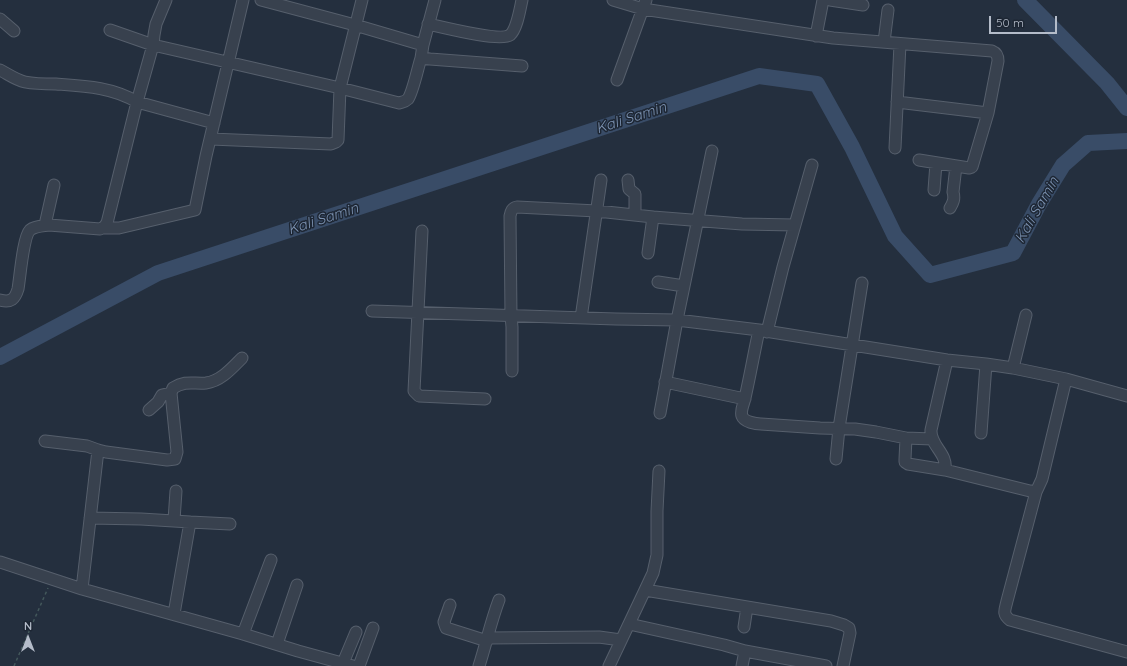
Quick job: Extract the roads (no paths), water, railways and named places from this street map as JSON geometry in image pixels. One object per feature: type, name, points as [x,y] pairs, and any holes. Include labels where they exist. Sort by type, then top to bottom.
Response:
[{"type":"street","points":[[102,228],[108,220],[156,24],[166,0]]},
{"type":"street","points":[[0,300],[5,302],[16,296],[26,240],[29,231],[32,229],[45,225],[100,229],[118,228],[195,210],[206,156],[243,0]]},
{"type":"street","points":[[261,0],[423,45]]},
{"type":"street","points":[[211,139],[335,143],[338,140],[340,88],[362,0]]},
{"type":"street","points":[[110,30],[152,45],[340,88],[398,103],[404,102],[411,92],[435,0]]},
{"type":"street","points":[[428,24],[494,37],[507,36],[512,33],[516,26],[522,0]]},
{"type":"street","points":[[613,0],[816,36],[900,44],[992,50],[995,52],[998,61],[988,113],[972,167],[969,168],[919,160]]},
{"type":"street","points":[[816,36],[823,0]]},
{"type":"street","points":[[830,0],[863,5]]},
{"type":"street","points":[[617,80],[645,5]]},
{"type":"street","points":[[884,42],[888,10]]},
{"type":"street","points":[[0,19],[14,31]]},
{"type":"street","points":[[895,148],[900,44]]},
{"type":"street","points":[[421,58],[522,66]]},
{"type":"street","points":[[0,70],[26,82],[101,88],[128,96],[137,102],[214,123]]},
{"type":"street","points":[[897,102],[988,113]]},
{"type":"street","points":[[660,413],[677,320],[712,151]]},
{"type":"street","points":[[934,190],[936,163]]},
{"type":"street","points":[[812,165],[763,331],[741,413],[742,417],[744,420],[755,423],[839,428],[876,432],[906,438],[932,439]]},
{"type":"street","points":[[950,208],[954,200],[953,192],[956,166]]},
{"type":"street","points":[[581,318],[601,180]]},
{"type":"street","points":[[628,180],[629,189],[634,194],[635,215]]},
{"type":"street","points":[[45,225],[54,185]]},
{"type":"street","points":[[512,371],[510,216],[512,210],[517,207],[597,211],[742,224],[794,225]]},
{"type":"street","points":[[648,253],[653,217]]},
{"type":"street","points":[[422,231],[414,391],[419,396],[427,397],[485,399]]},
{"type":"street","points":[[658,282],[684,286]]},
{"type":"street","points":[[836,459],[839,428],[862,283]]},
{"type":"street","points":[[372,311],[677,320],[763,331],[947,360],[1013,368],[1066,379],[1127,396]]},
{"type":"street","points":[[1013,368],[1026,314]]},
{"type":"street","points":[[149,410],[158,402],[162,395],[171,392],[173,388],[184,382],[208,383],[224,376],[242,358]]},
{"type":"street","points":[[945,470],[945,460],[932,439],[931,430],[947,360]]},
{"type":"street","points":[[981,433],[986,364]]},
{"type":"street","points":[[1066,379],[1044,472],[1039,488],[1036,492],[1005,614],[1010,620],[1127,652]]},
{"type":"street","points":[[665,382],[745,399]]},
{"type":"street","points":[[45,441],[87,446],[98,450],[167,460],[175,459],[177,452],[171,392]]},
{"type":"street","points":[[906,438],[905,462],[908,464],[945,470],[1036,492]]},
{"type":"street","points":[[82,589],[98,450]]},
{"type":"street","points":[[609,666],[653,572],[657,555],[659,471]]},
{"type":"street","points":[[174,520],[176,491]]},
{"type":"street","points":[[90,518],[174,520],[230,524]]},
{"type":"street","points":[[174,614],[190,522]]},
{"type":"street","points":[[243,634],[271,560]]},
{"type":"street","points":[[0,562],[82,589],[348,664],[356,632]]},
{"type":"street","points":[[278,644],[297,585]]},
{"type":"street","points":[[645,590],[831,621],[844,625],[849,628],[850,633],[843,666]]},
{"type":"street","points":[[479,666],[499,600]]},
{"type":"street","points":[[450,605],[444,622],[446,628],[487,640],[599,637],[621,640]]},
{"type":"street","points":[[744,627],[747,607]]},
{"type":"street","points":[[629,624],[745,651],[826,666]]},
{"type":"street","points":[[359,666],[373,628]]},
{"type":"street","points":[[742,666],[745,651]]},
{"type":"waterway","points":[[1025,0],[1107,83],[1127,108]]},
{"type":"waterway","name":"Kali Samin","points":[[0,357],[158,273],[759,76],[817,84],[852,147],[895,236],[930,275],[1013,253],[1039,204],[1063,165],[1088,143],[1127,141]]}]
